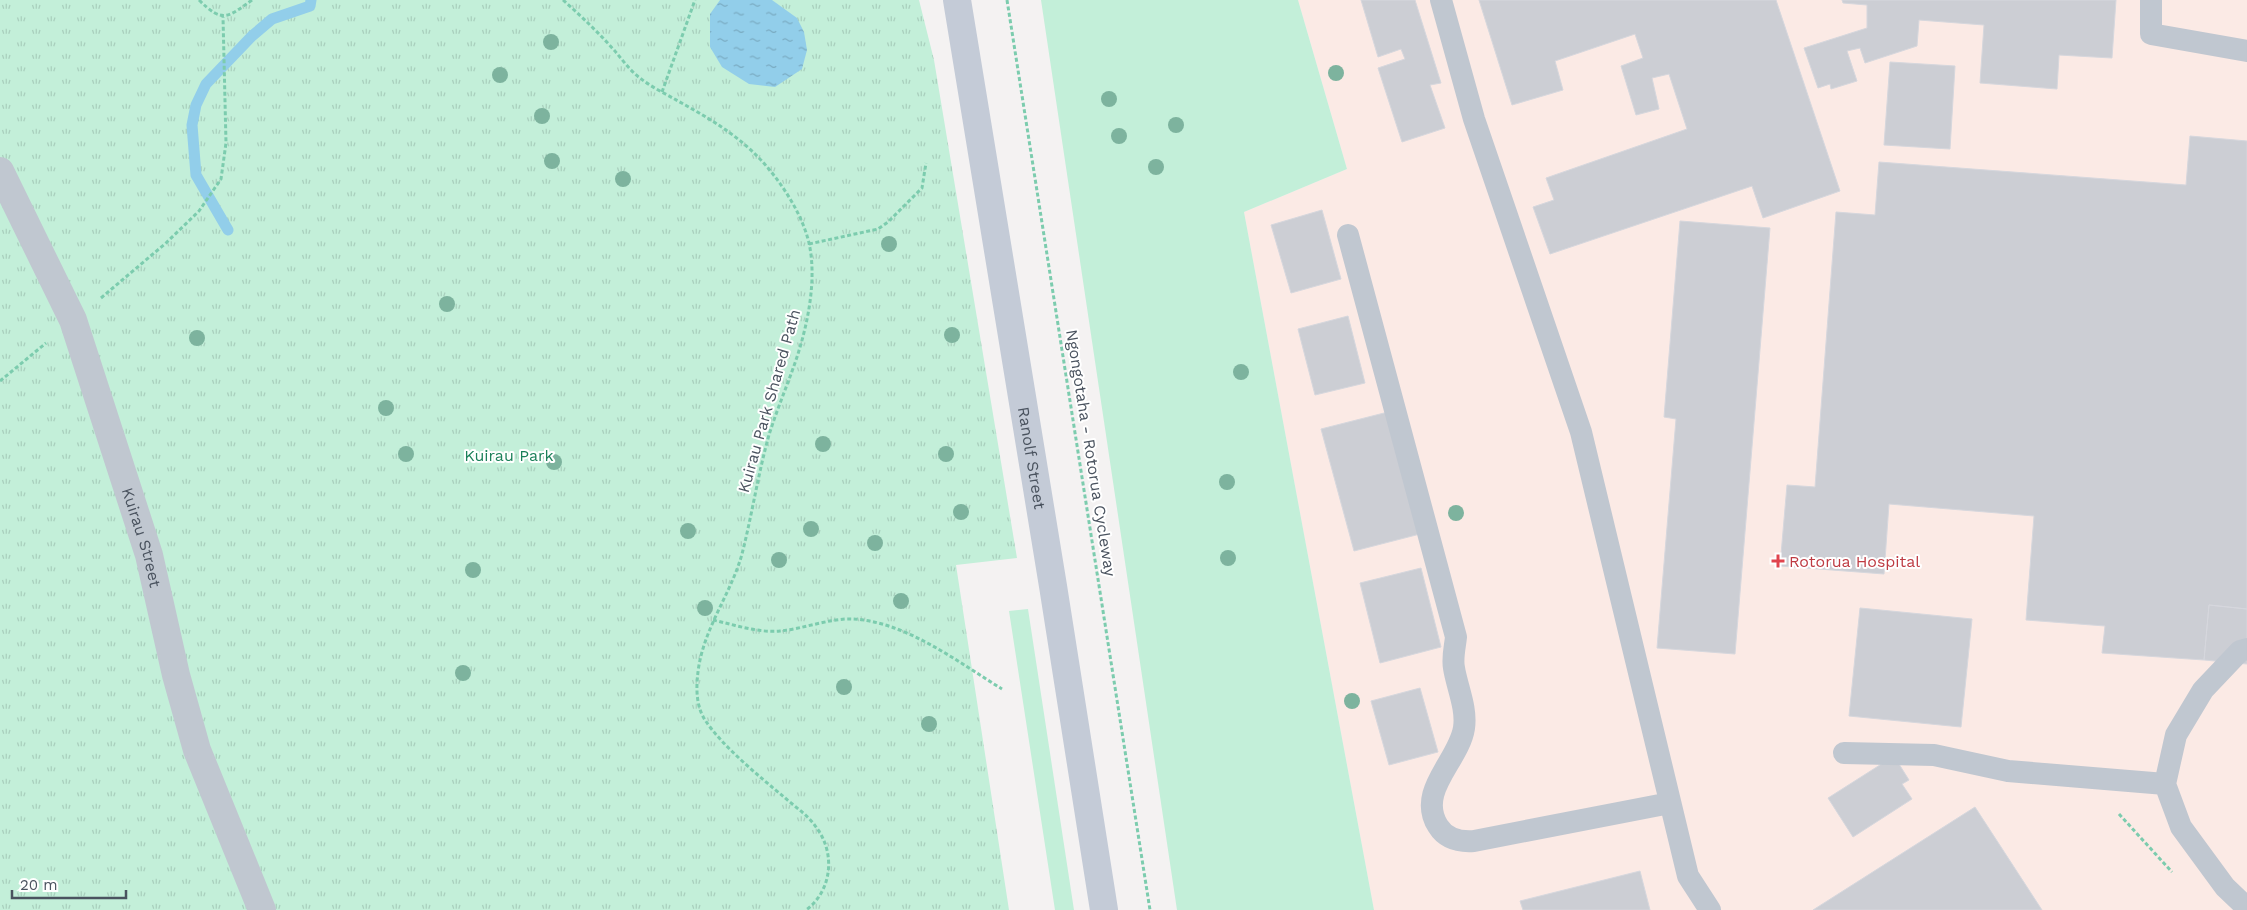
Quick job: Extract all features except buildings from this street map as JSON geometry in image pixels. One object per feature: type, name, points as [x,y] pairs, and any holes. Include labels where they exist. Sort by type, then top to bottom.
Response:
[{"type":"main road","name":"Ranolf Street","points":[[958,1],[1104,910]]},
{"type":"street","name":"Kuirau Street","points":[[0,171],[73,320],[149,555],[176,675],[197,750],[262,910]]},
{"type":"lane","points":[[1441,0],[1474,118],[1581,432],[1688,876],[1710,910]]},
{"type":"lane","points":[[2151,0],[2152,34],[2247,51]]},
{"type":"lane","points":[[1348,235],[1456,637],[1453,665],[1462,705],[1464,728],[1459,744],[1435,786],[1432,811],[1441,831],[1461,842],[1474,841],[1670,803]]},
{"type":"lane","points":[[2247,649],[2240,651],[2198,697],[2176,735],[2165,784],[2181,827],[2226,887],[2247,908]]},
{"type":"lane","points":[[1844,753],[1934,755],[2008,771],[2165,784]]},
{"type":"path","points":[[199,0],[216,15],[223,17],[235,12],[252,0]]},
{"type":"path","name":"Kuirau Park Shared Path","points":[[563,0],[585,19],[640,79],[705,116],[732,135],[759,158],[789,200],[801,222],[809,244],[811,279],[805,327],[763,458],[735,577],[713,620],[698,674],[700,711],[716,735],[760,777],[808,817],[818,828],[826,843],[829,860],[828,876],[815,903],[806,910]]},
{"type":"path","points":[[662,92],[695,0]]},
{"type":"path","name":"Ngongotaha - Rotorua Cycleway","points":[[1007,0],[1150,910]]},
{"type":"path","points":[[0,381],[136,269],[199,210],[218,184],[221,179],[226,143],[223,17]]},
{"type":"path","points":[[809,244],[878,229],[888,222],[922,188],[926,164]]},
{"type":"path","points":[[713,620],[753,630],[780,631],[851,618],[890,626],[935,647],[1002,690]]},
{"type":"path","points":[[2111,813],[2121,814],[2173,873]]},
{"type":"shaded area","name":"Rotorua Hospital","points":[[1298,0],[2247,0],[2247,910],[1374,910],[1244,212],[1347,169]]},
{"type":"green space","name":"Kuirau Park","points":[[0,0],[919,0],[934,60],[1017,558],[956,565],[1009,910],[0,910]]},
{"type":"green space","points":[[1041,0],[1298,0],[1347,169],[1244,212],[1374,910],[1177,910]]},
{"type":"green space","points":[[1028,609],[1074,910],[1055,910],[1009,611]]},
{"type":"water","points":[[720,0],[772,0],[797,18],[804,32],[807,50],[802,69],[775,87],[749,84],[722,67],[710,47],[710,14]]},
{"type":"waterway","points":[[228,230],[196,175],[192,125],[196,105],[206,84],[252,36],[272,19],[310,6],[311,0]]},
{"type":"place","name":"Rotorua Hospital","points":[[1778,561]]}]
